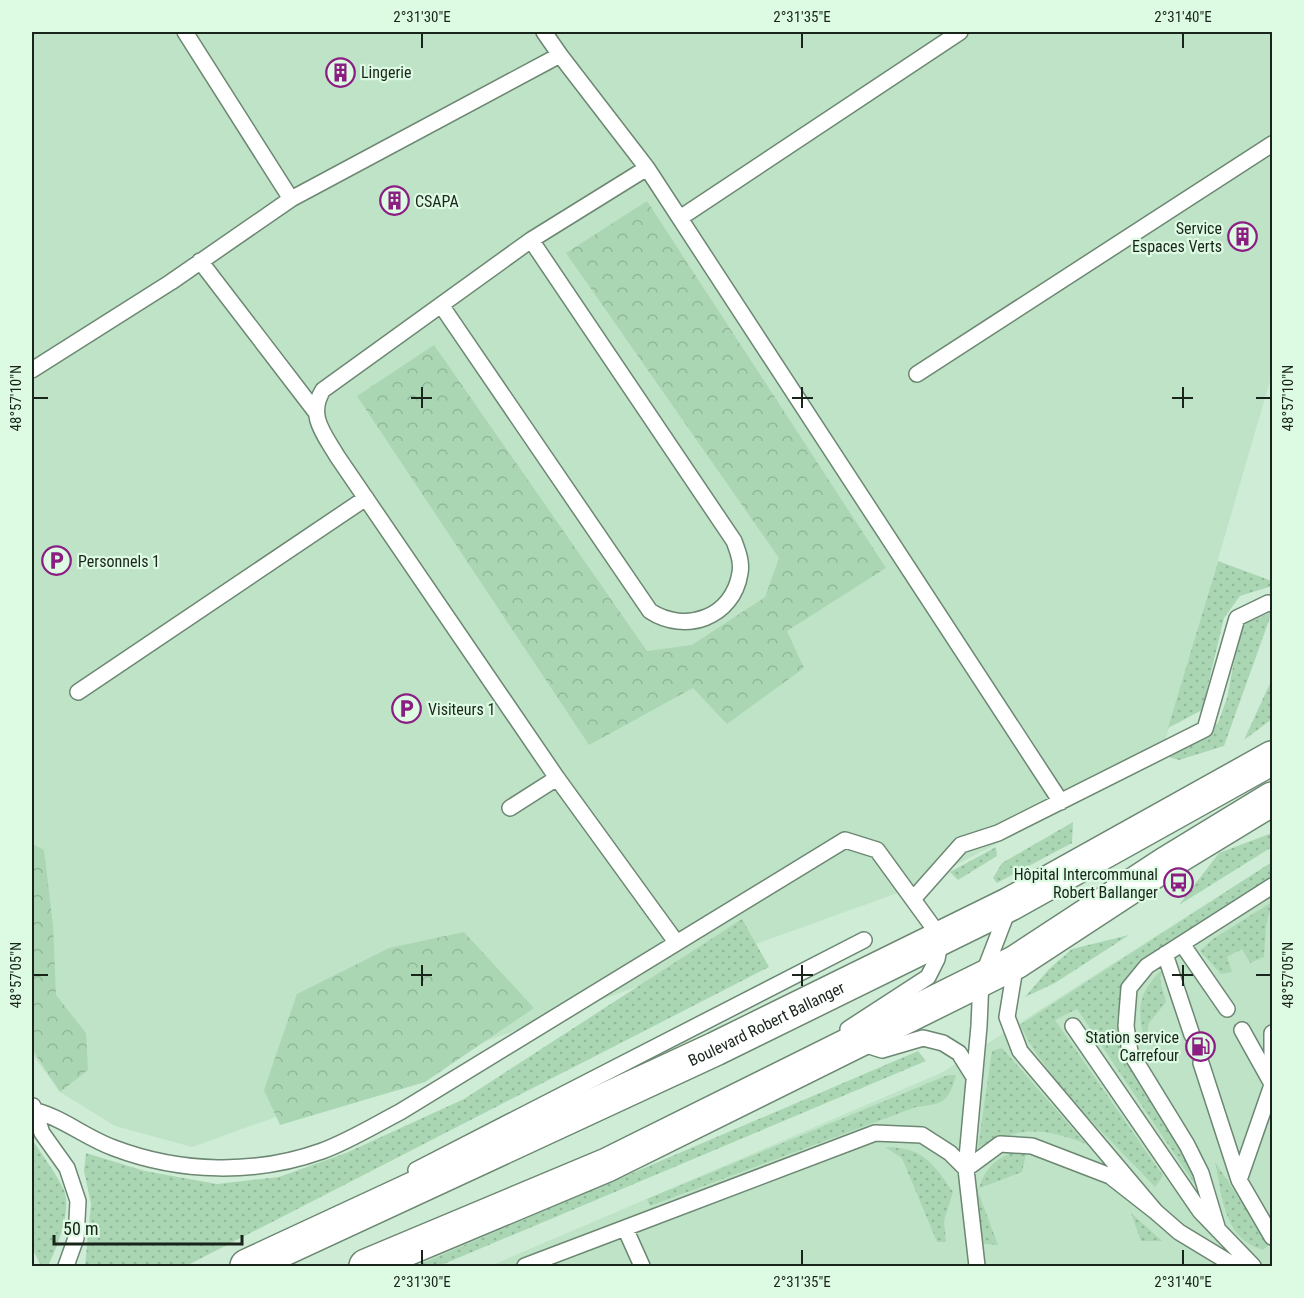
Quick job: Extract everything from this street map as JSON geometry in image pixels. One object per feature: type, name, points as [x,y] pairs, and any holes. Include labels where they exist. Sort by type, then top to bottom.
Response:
[{"type":"main road","name":"Boulevard Robert Ballanger","points":[[247,1266],[715,1049],[1010,904],[1272,758]]},
{"type":"main road","points":[[366,1266],[607,1165],[1017,962],[1167,863],[1272,800]]},
{"type":"lane","points":[[185,32],[291,199]]},
{"type":"lane","points":[[544,32],[647,168],[1061,802]]},
{"type":"lane","points":[[680,218],[960,32]]},
{"type":"lane","points":[[32,370],[291,199],[560,55]]},
{"type":"lane","points":[[916,374],[1272,144]]},
{"type":"lane","points":[[647,168],[531,240],[323,390],[316,401],[315,411],[318,423],[366,498],[557,778],[676,942]]},
{"type":"lane","points":[[441,304],[650,610],[664,620],[683,623],[695,622],[713,614],[729,601],[737,587],[741,572],[734,541],[531,240]]},
{"type":"lane","points":[[200,261],[315,411]]},
{"type":"lane","points":[[78,693],[366,498]]},
{"type":"lane","points":[[914,898],[961,845],[998,833],[1205,729],[1237,618],[1268,603],[1272,604]]},
{"type":"lane","points":[[510,808],[557,778]]},
{"type":"lane","points":[[34,1107],[54,1116],[79,1133],[116,1149],[181,1165],[235,1169],[284,1161],[322,1150],[400,1112],[845,840],[877,850],[941,938],[937,959],[928,977],[751,1092]]},
{"type":"lane","points":[[1272,886],[1272,900]]},
{"type":"lane","points":[[1218,1230],[1201,1173],[1187,1145],[1130,1052],[1126,1026],[1129,988],[1147,966],[1272,886]]},
{"type":"lane","points":[[977,1266],[966,1169],[981,980],[1010,904]]},
{"type":"lane","points":[[387,1200],[400,1179],[864,940]]},
{"type":"lane","points":[[1182,944],[1227,1009]]},
{"type":"lane","points":[[1166,954],[1192,1035]]},
{"type":"lane","points":[[1017,962],[1007,1017],[1020,1050],[1156,1212]]},
{"type":"lane","points":[[1073,1026],[1200,1211],[1253,1266]]},
{"type":"lane","points":[[1242,1030],[1272,1085]]},
{"type":"lane","points":[[1239,1180],[1272,1085],[1272,1033]]},
{"type":"lane","points":[[855,1041],[882,1050],[923,1038],[943,1043],[959,1053],[974,1077]]},
{"type":"lane","points":[[1201,1063],[1239,1180],[1272,1237]]},
{"type":"lane","points":[[34,1107],[42,1133],[67,1168],[78,1201],[76,1238],[66,1266]]},
{"type":"lane","points":[[525,1266],[875,1133],[922,1135],[951,1153],[966,1169]]},
{"type":"lane","points":[[966,1169],[1000,1144],[1032,1146],[1110,1176],[1179,1232],[1234,1266]]},
{"type":"lane","points":[[626,1228],[642,1266]]},
{"type":"shaded area","points":[[32,32],[1272,32],[1272,374],[1159,762],[906,890],[192,1147],[115,1126],[60,1092],[32,1054]]},
{"type":"shaded area","points":[[1272,862],[1272,1266],[490,1266],[941,1073]]},
{"type":"green space","points":[[647,201],[886,568],[787,631],[804,668],[727,724],[693,688],[589,745],[357,396],[434,345],[647,651],[692,645],[765,597],[779,558],[566,253]]},
{"type":"green space","points":[[1218,561],[1272,581],[1272,586],[1240,596],[1224,618],[1202,710],[1168,728]]},
{"type":"green space","points":[[1272,612],[1224,746],[1179,760],[1168,757],[1218,723],[1227,698],[1241,625]]},
{"type":"green space","points":[[1272,679],[1272,719],[1244,740]]},
{"type":"green space","points":[[1073,822],[1072,843],[997,883],[993,878],[1002,863]]},
{"type":"green space","points":[[1272,833],[1272,847],[1179,905],[1219,853]]},
{"type":"green space","points":[[32,844],[44,850],[53,925],[56,995],[86,1033],[88,1070],[60,1092],[32,1049]]},
{"type":"green space","points":[[996,847],[997,856],[958,880],[950,872]]},
{"type":"green space","points":[[1272,862],[1272,877],[1141,963],[1122,989],[1117,1020],[1122,1051],[1187,1145],[1195,1162],[1196,1186],[1077,1009],[1055,1020],[1163,1176],[1155,1187],[1064,1090],[1033,1048],[1020,1025]]},
{"type":"green space","points":[[1272,902],[1266,926],[1264,957],[1250,963],[1242,949],[1227,957],[1232,972],[1221,974],[1200,951],[1213,939]]},
{"type":"green space","points":[[742,919],[769,967],[186,1266],[85,1266],[91,1204],[84,1171],[86,1153],[145,1171],[217,1184],[279,1177],[346,1153],[464,1099]]},
{"type":"green space","points":[[464,932],[534,1008],[425,1082],[280,1125],[264,1090],[297,994],[389,948]]},
{"type":"green space","points":[[1129,935],[1055,983],[1025,997],[1049,969],[1072,949]]},
{"type":"green space","points":[[1163,969],[1160,979],[1166,1002],[1149,1023],[1145,1043],[1140,1011],[1141,1002],[1148,986]]},
{"type":"green space","points":[[1002,1048],[1086,1144],[1057,1134],[1032,1132],[1007,1136],[978,1147],[992,1051]]},
{"type":"green space","points":[[918,1051],[926,1061],[439,1266],[415,1266]]},
{"type":"green space","points":[[948,1075],[956,1075],[951,1091],[939,1103],[916,1107],[650,1206],[647,1199]]},
{"type":"green space","points":[[32,1139],[61,1184],[66,1199],[65,1219],[48,1266],[36,1266],[40,1264],[32,1248]]},
{"type":"green space","points":[[885,1147],[909,1150],[926,1159],[953,1192],[944,1221],[946,1242],[937,1242],[902,1158]]},
{"type":"green space","points":[[1015,1152],[1026,1154],[1022,1172],[979,1188],[991,1166],[1001,1158]]},
{"type":"green space","points":[[1215,1162],[1270,1244],[1263,1250],[1250,1244],[1232,1226],[1223,1202]]},
{"type":"green space","points":[[978,1193],[998,1245],[974,1243]]},
{"type":"green space","points":[[1131,1213],[1162,1241],[1141,1241]]},
{"type":"place","name":"Lingerie","points":[[340,72]]},
{"type":"place","name":"CSAPA","points":[[394,201]]},
{"type":"place","name":"Service Espaces Verts","points":[[1243,237]]},
{"type":"place","name":"Personnels 1","points":[[57,561]]},
{"type":"place","name":"Visiteurs 1","points":[[407,709]]},
{"type":"place","name":"Hôpital Intercommunal Robert Ballanger","points":[[1179,883]]},
{"type":"place","name":"Station service Carrefour","points":[[1200,1046]]}]
